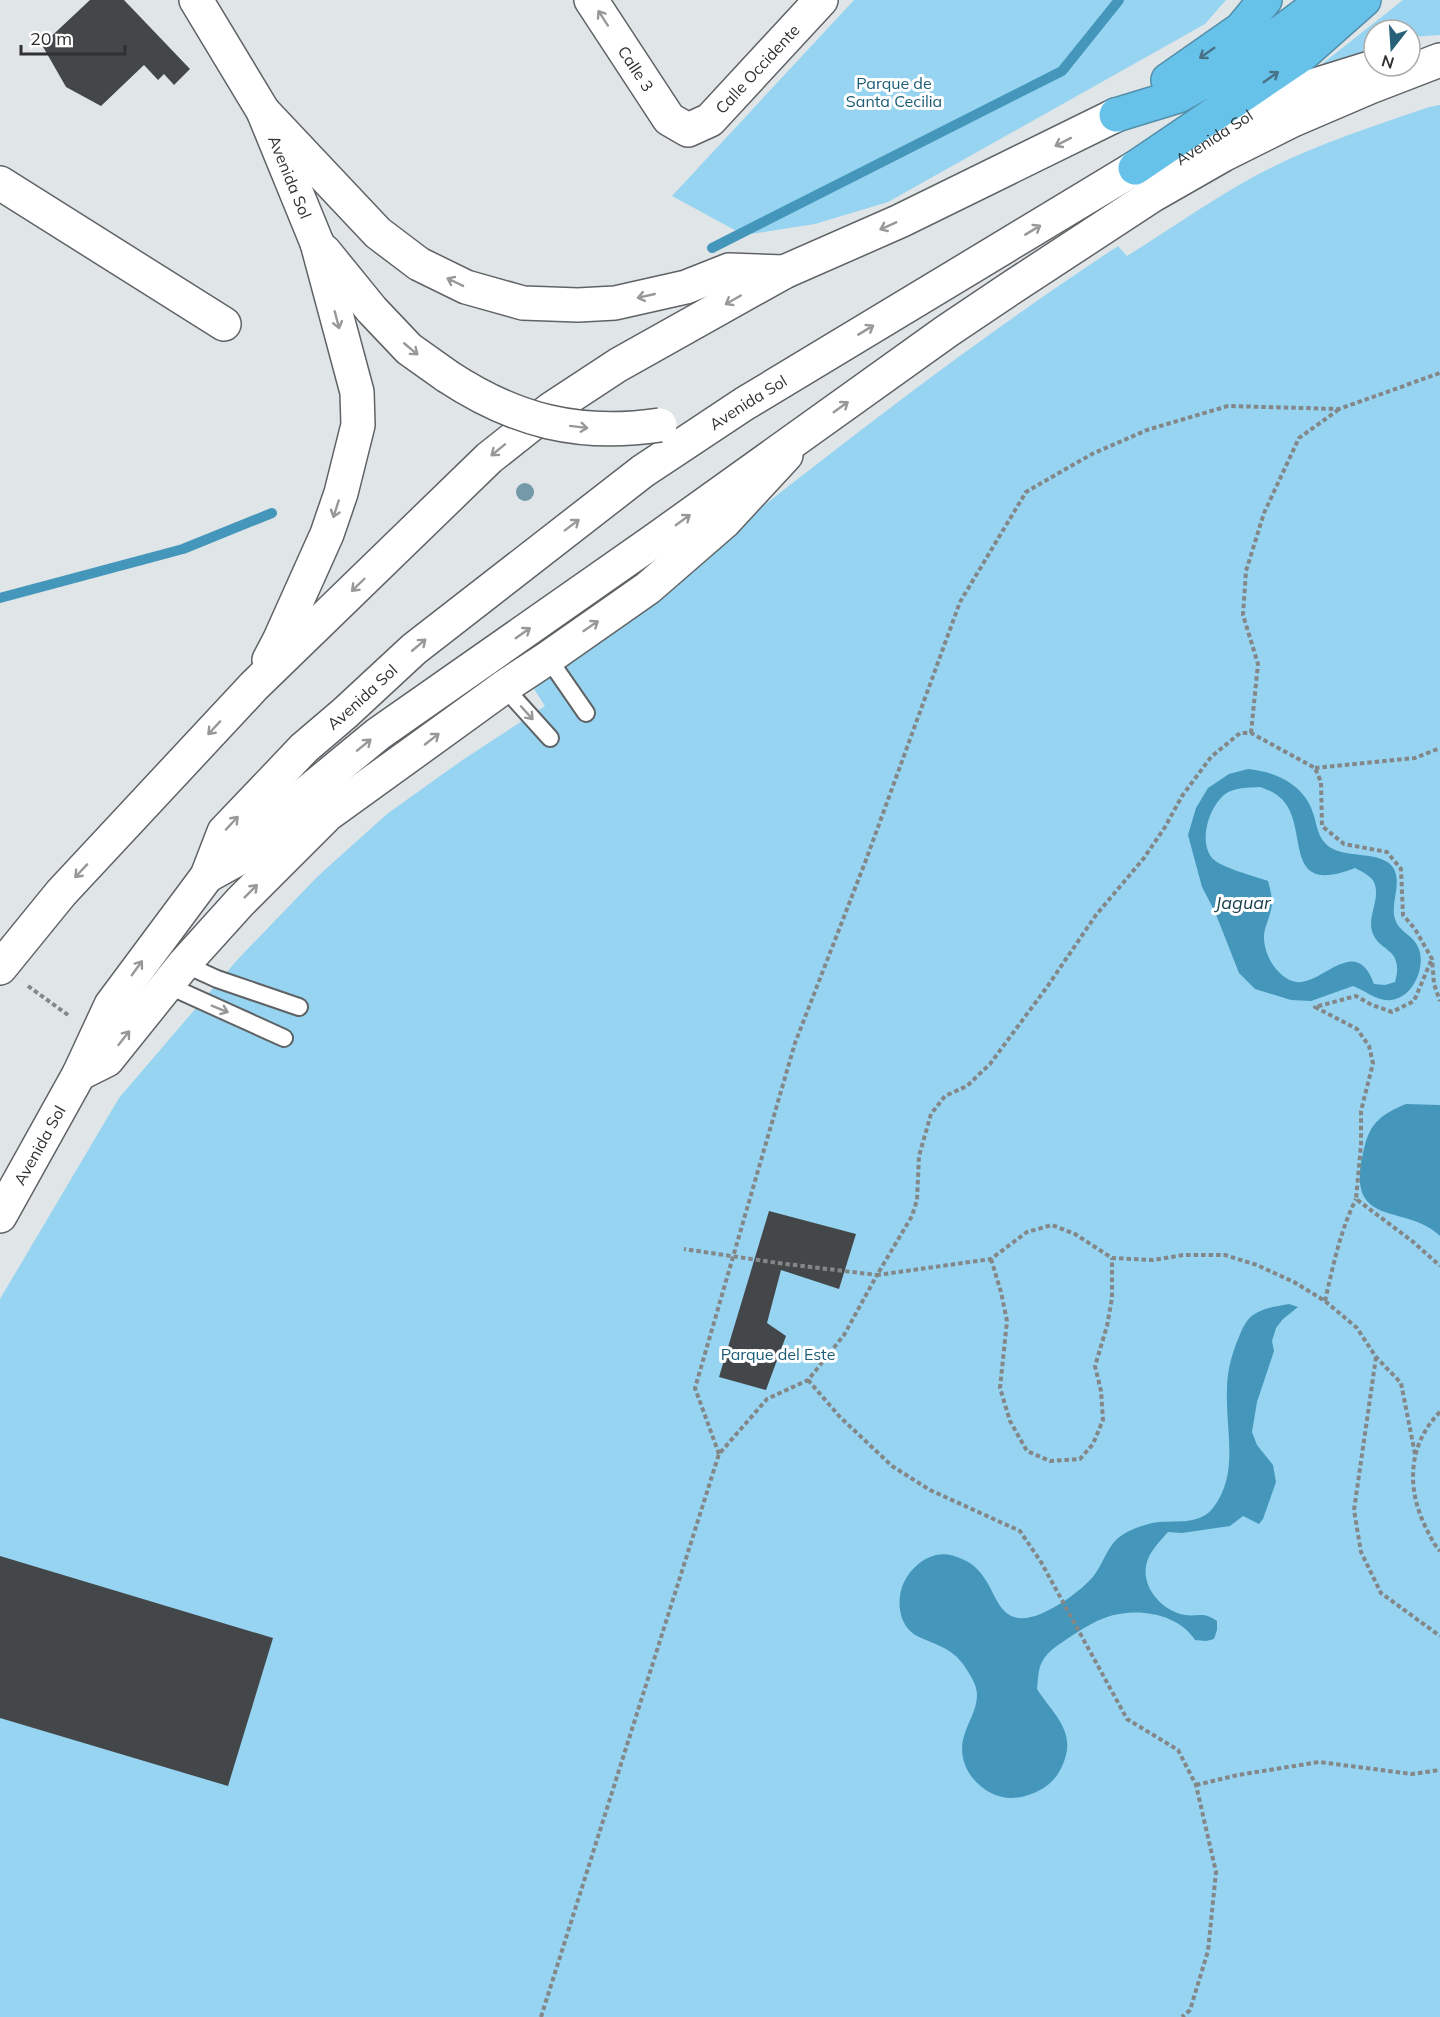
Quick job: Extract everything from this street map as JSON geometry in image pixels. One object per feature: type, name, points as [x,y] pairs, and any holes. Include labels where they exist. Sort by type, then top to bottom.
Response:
[{"type":"highway","points":[[1116,116],[1241,29],[1265,0]]},
{"type":"highway","points":[[1116,116],[1178,96],[1227,69],[1324,0]]},
{"type":"highway","points":[[1135,168],[1303,54],[1364,0]]},
{"type":"main road","points":[[196,0],[263,111],[378,233],[419,264],[466,287],[523,303],[578,305],[615,303],[686,287],[729,270],[784,272]]},
{"type":"main road","name":"Calle 3","points":[[591,0],[669,119],[688,130]]},
{"type":"main road","name":"Calle Occidente","points":[[688,130],[710,120],[821,0]]},
{"type":"main road","name":"Avenida Sol","points":[[1422,61],[1440,59]]},
{"type":"main road","name":"Avenida Sol","points":[[207,876],[245,855],[270,826],[294,804],[378,734],[947,331],[1154,195],[1223,155],[1293,120],[1440,59]]},
{"type":"main road","name":"Avenida Sol","points":[[0,1216],[79,1074],[111,1005],[207,876],[224,832],[304,748],[345,714],[414,649],[643,471],[744,404],[1135,168],[1169,166],[1258,109],[1309,87],[1362,70]]},
{"type":"main road","name":"Avenida Sol","points":[[263,111],[317,243]]},
{"type":"main road","points":[[6,965],[61,892],[254,686],[489,458],[551,409],[618,365],[784,272],[910,216],[1116,116]]},
{"type":"main road","points":[[0,183],[224,324]]},
{"type":"main road","points":[[317,243],[372,310],[409,349],[476,395],[510,411],[538,420],[601,429],[633,429],[689,420],[744,404]]},
{"type":"main road","points":[[254,686],[279,641],[327,534],[341,493],[358,425],[357,392],[317,243]]},
{"type":"main road","name":"Avenida Sol","points":[[79,1074],[107,1060],[176,974],[240,902],[327,815],[504,687],[648,588],[724,522],[811,429]]},
{"type":"lane","points":[[548,658],[586,713]]},
{"type":"lane","points":[[504,687],[550,738]]},
{"type":"lane","points":[[176,974],[217,979],[299,1007]]},
{"type":"lane","points":[[176,974],[284,1038]]},
{"type":"path","points":[[1251,733],[1258,664],[1242,615],[1246,571],[1264,513],[1299,438],[1339,409],[1440,373]]},
{"type":"path","points":[[719,1454],[695,1388],[795,1043],[866,860],[960,602],[1026,492],[1092,454],[1147,430],[1228,406],[1339,409]]},
{"type":"path","points":[[541,2017],[719,1454],[767,1399],[808,1380],[844,1335],[912,1216],[917,1200],[919,1156],[931,1114],[945,1096],[967,1086],[990,1064],[1047,987],[1096,915],[1144,858],[1182,796],[1211,757],[1240,733],[1251,733],[1315,768],[1414,758],[1440,748]]},
{"type":"path","points":[[1315,768],[1321,782],[1322,826],[1344,843],[1387,852],[1401,869],[1403,915],[1415,929],[1432,958],[1434,984],[1440,1001]]},
{"type":"path","points":[[1325,1301],[1333,1262],[1347,1217],[1356,1199],[1361,1144],[1360,1112],[1373,1063],[1369,1046],[1357,1029],[1315,1007],[1356,996],[1392,1012],[1414,1001],[1432,958]]},
{"type":"path","points":[[6,965],[71,1017]]},
{"type":"path","points":[[1356,1199],[1412,1241],[1440,1266]]},
{"type":"path","points":[[684,1249],[877,1275],[991,1259],[1027,1232],[1052,1225],[1075,1234],[1112,1258],[1153,1260],[1183,1255],[1225,1255],[1257,1265],[1294,1282],[1325,1301],[1356,1328],[1376,1357],[1401,1383],[1415,1454]]},
{"type":"path","points":[[991,1259],[1007,1321],[1000,1388],[1010,1421],[1027,1451],[1050,1461],[1080,1460],[1093,1443],[1103,1420],[1101,1391],[1095,1366],[1107,1326],[1112,1298],[1112,1258]]},
{"type":"path","points":[[1376,1357],[1354,1510],[1361,1552],[1381,1593],[1440,1636]]},
{"type":"path","points":[[808,1380],[840,1417],[892,1466],[930,1490],[1020,1531],[1041,1562],[1127,1719],[1178,1750],[1196,1785],[1216,1872],[1208,1950],[1190,2010],[1182,2017]]},
{"type":"path","points":[[1440,1412],[1421,1437],[1412,1469],[1413,1492],[1417,1508],[1440,1551]]},
{"type":"path","points":[[1196,1785],[1238,1775],[1319,1762],[1412,1774],[1440,1770]]},
{"type":"green space","name":"Parque de Santa Cecilia","points":[[854,0],[1226,0],[1205,24],[888,202],[815,224],[744,235],[672,196]]},
{"type":"green space","points":[[1403,0],[1440,0],[1440,35],[1422,36],[1422,18],[1380,18]]},
{"type":"green space","points":[[1362,32],[1362,56],[1303,79]]},
{"type":"green space","name":"Parque del Este","points":[[1440,105],[1440,2017],[0,2017],[0,1299],[119,1098],[238,959],[318,876],[387,814],[461,761],[545,706],[534,689],[749,517],[894,405],[1042,297],[1118,246],[1127,256],[1225,193],[1285,161],[1356,132]]},
{"type":"water","name":"Jaguar","points":[[1248,769],[1270,773],[1289,782],[1305,796],[1320,835],[1327,845],[1334,850],[1381,859],[1394,869],[1397,881],[1395,919],[1416,943],[1421,963],[1416,980],[1406,994],[1399,998],[1386,1000],[1376,998],[1353,986],[1311,1001],[1291,1000],[1255,989],[1239,973],[1215,912],[1202,887],[1188,835],[1196,808],[1208,788],[1229,774]],"holes":[[[1260,787],[1277,795],[1288,807],[1305,865],[1315,873],[1330,875],[1355,868],[1372,879],[1376,891],[1372,930],[1377,941],[1395,959],[1397,970],[1395,982],[1385,985],[1374,984],[1366,969],[1357,962],[1347,962],[1302,982],[1286,978],[1275,968],[1264,942],[1272,904],[1268,881],[1216,862],[1206,844],[1209,818],[1221,798],[1234,790]]]},
{"type":"water","points":[[1406,1104],[1440,1105],[1440,1236],[1426,1226],[1370,1204],[1362,1192],[1360,1175],[1364,1149],[1370,1132],[1378,1120],[1390,1111]]},
{"type":"water","points":[[1289,1304],[1298,1307],[1276,1328],[1272,1341],[1274,1351],[1257,1402],[1252,1432],[1257,1445],[1273,1465],[1276,1482],[1263,1519],[1259,1524],[1243,1516],[1230,1526],[1182,1533],[1168,1532],[1148,1559],[1146,1578],[1154,1595],[1160,1602],[1176,1612],[1185,1615],[1208,1616],[1217,1621],[1214,1639],[1195,1640],[1188,1631],[1167,1618],[1143,1613],[1107,1617],[1074,1634],[1048,1654],[1041,1665],[1038,1679],[1037,1689],[1059,1720],[1066,1736],[1066,1755],[1060,1770],[1047,1786],[1023,1797],[1010,1798],[991,1793],[971,1776],[962,1753],[964,1736],[977,1700],[975,1685],[959,1659],[941,1646],[915,1635],[905,1624],[899,1603],[901,1589],[907,1577],[917,1565],[926,1559],[943,1554],[955,1556],[973,1565],[981,1573],[1002,1609],[1009,1615],[1027,1618],[1060,1604],[1081,1589],[1095,1574],[1114,1542],[1125,1533],[1152,1523],[1192,1520],[1207,1514],[1221,1495],[1229,1466],[1227,1382],[1236,1343],[1244,1325],[1253,1315],[1266,1309]]},
{"type":"building","points":[[90,0],[124,0],[190,69],[174,85],[164,74],[158,80],[144,65],[101,106],[66,87],[42,45]]},
{"type":"building","points":[[769,1211],[856,1234],[839,1289],[781,1270],[767,1323],[786,1336],[766,1390],[719,1377]]},
{"type":"building","points":[[0,1556],[273,1638],[228,1786],[0,1718]]},
{"type":"waterway","points":[[712,248],[1062,71],[1119,0]]},
{"type":"waterway","points":[[0,598],[183,549],[272,513]]}]
